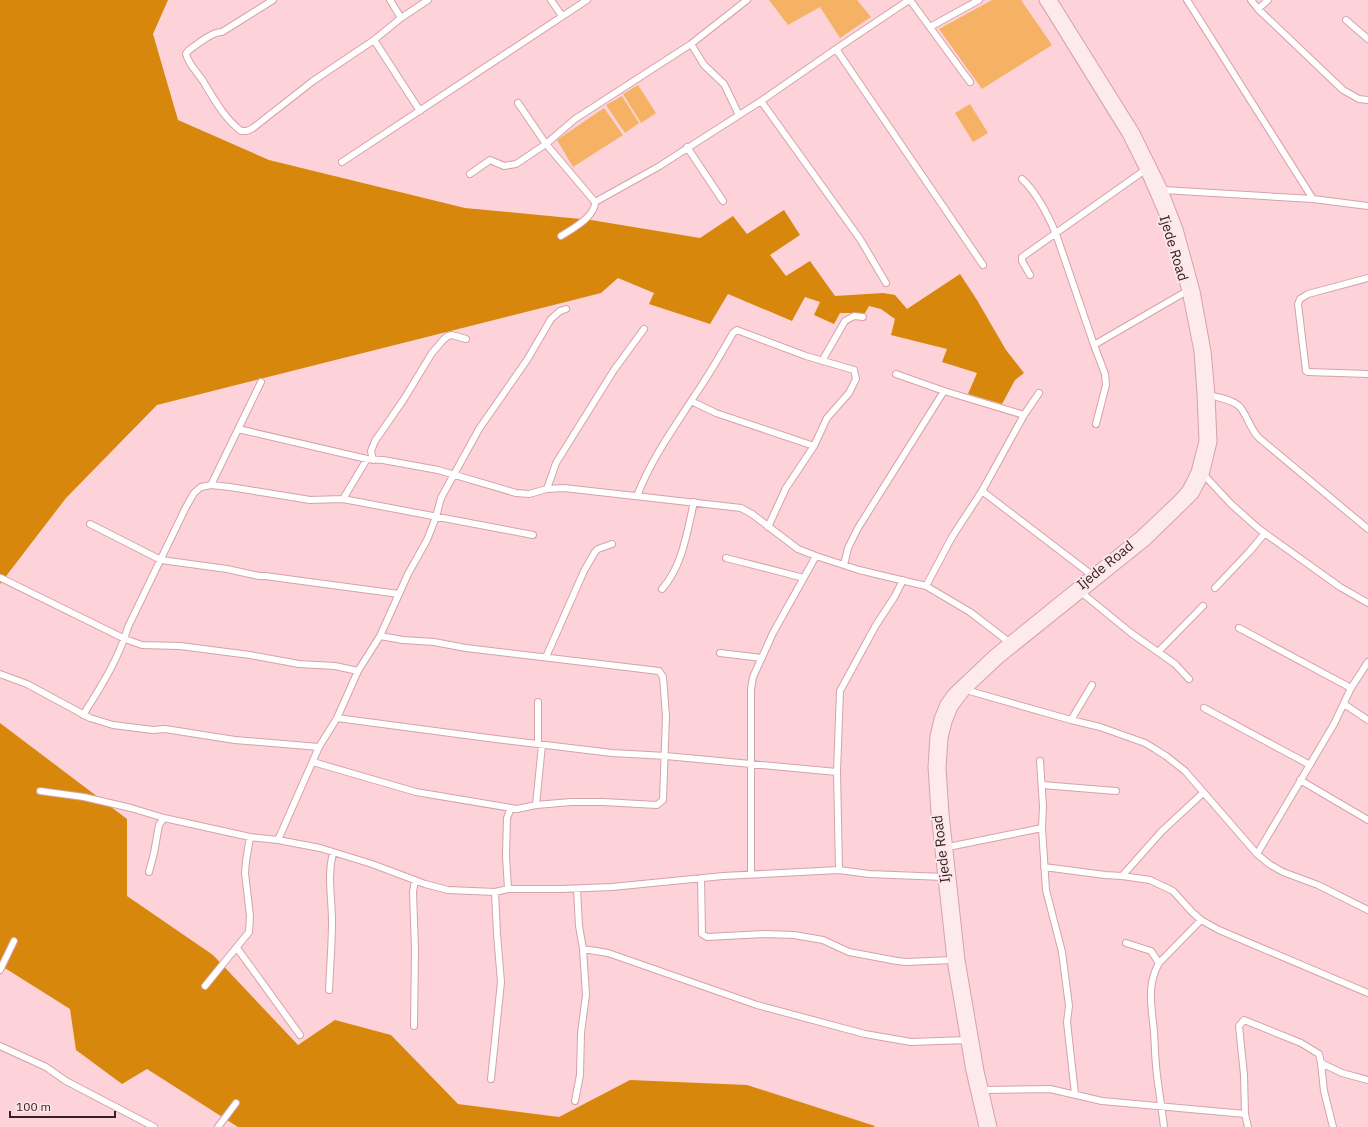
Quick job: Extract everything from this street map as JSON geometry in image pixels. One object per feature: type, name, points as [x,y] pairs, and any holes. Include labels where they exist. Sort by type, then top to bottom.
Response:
[{"type":"main road","name":"Ijede Road","points":[[984,1127],[972,1071],[952,960],[936,813],[933,767],[935,736],[939,719],[945,704],[953,693],[993,655],[1140,536],[1179,499],[1187,490],[1196,472],[1204,441],[1199,351],[1187,291],[1171,230],[1128,134],[1044,0]]},
{"type":"main road","name":"Ijede Road","points":[[992,1127],[960,960],[944,814],[941,768],[943,738],[946,722],[953,707],[966,690],[999,659],[1146,541],[1180,509],[1194,494],[1204,475],[1212,442],[1206,351],[1195,291],[1178,229],[1163,190],[1135,132],[1052,0]]},
{"type":"street","points":[[273,0],[222,32],[213,34],[188,51],[186,54],[191,66],[226,117],[241,131],[247,131],[253,128],[313,81],[374,40],[401,18],[428,0]]},
{"type":"street","points":[[390,0],[401,18]]},
{"type":"street","points":[[551,0],[562,16]]},
{"type":"street","points":[[342,162],[587,0]]},
{"type":"street","points":[[470,174],[490,160],[504,166],[516,164],[546,144],[575,119],[691,44],[747,0]]},
{"type":"street","points":[[595,202],[658,167],[761,101],[910,0],[970,82]]},
{"type":"street","points":[[930,27],[979,0]]},
{"type":"street","points":[[1187,0],[1313,199]]},
{"type":"street","points":[[1251,0],[1258,9],[1343,90],[1359,99],[1368,100]]},
{"type":"street","points":[[1258,9],[1268,0]]},
{"type":"street","points":[[1346,20],[1368,39]]},
{"type":"street","points":[[374,40],[420,111]]},
{"type":"street","points":[[691,44],[704,66],[724,84],[739,115]]},
{"type":"street","points":[[836,49],[983,265]]},
{"type":"street","points":[[761,101],[860,239],[886,283]]},
{"type":"street","points":[[518,103],[546,144],[595,202],[595,206],[590,215],[561,236]]},
{"type":"street","points":[[687,147],[723,201]]},
{"type":"street","points":[[1030,275],[1022,261],[1022,257],[1145,170]]},
{"type":"street","points":[[1022,179],[1028,184],[1050,219],[1105,374],[1106,385],[1096,424]]},
{"type":"street","points":[[1163,190],[1313,199],[1368,206]]},
{"type":"street","points":[[1368,278],[1308,294],[1300,299],[1298,304],[1306,371],[1368,374]]},
{"type":"street","points":[[1094,345],[1187,291]]},
{"type":"street","points":[[278,840],[319,747],[337,718],[358,672],[380,636],[399,594],[427,540],[436,517],[441,498],[479,429],[527,360],[551,318],[555,314],[566,309]]},
{"type":"street","points":[[822,361],[845,321],[854,316],[862,317]]},
{"type":"street","points":[[547,489],[556,463],[614,370],[644,329]]},
{"type":"street","points":[[637,496],[649,468],[733,333],[737,330],[822,361],[854,370],[856,379],[849,393],[827,418],[814,446],[786,488],[768,526]]},
{"type":"street","points":[[343,499],[370,460],[371,451],[375,441],[404,399],[432,353],[448,336],[466,339]]},
{"type":"street","points":[[896,374],[1024,416]]},
{"type":"street","points":[[211,485],[261,382]]},
{"type":"street","points":[[844,565],[848,548],[858,528],[944,391]]},
{"type":"street","points":[[926,586],[952,537],[982,491],[1024,416],[1039,393]]},
{"type":"street","points":[[1210,395],[1240,406],[1254,434],[1368,529]]},
{"type":"street","points":[[691,401],[716,412],[814,446]]},
{"type":"street","points":[[238,428],[370,460],[423,466],[516,493],[529,494],[547,489],[564,488],[742,508],[798,549],[844,565],[926,586],[970,612],[1009,642]]},
{"type":"street","points":[[1204,475],[1231,504],[1265,533],[1340,587],[1368,603]]},
{"type":"street","points":[[83,715],[100,688],[125,639],[128,627],[194,493],[201,487],[211,485],[230,486],[310,500],[343,499],[533,535]]},
{"type":"street","points":[[982,491],[1092,575]]},
{"type":"street","points":[[662,589],[681,558],[694,502]]},
{"type":"street","points":[[90,524],[161,560],[227,569],[259,576],[399,594]]},
{"type":"street","points":[[1215,588],[1265,533]]},
{"type":"street","points":[[546,657],[594,552],[612,544]]},
{"type":"street","points":[[751,874],[751,689],[753,677],[773,633],[816,556]]},
{"type":"street","points":[[726,558],[804,578]]},
{"type":"street","points":[[1,578],[125,639],[142,645],[188,647],[250,655],[299,664],[335,666],[358,672]]},
{"type":"street","points":[[839,870],[837,772],[840,692],[876,625],[895,596],[903,580]]},
{"type":"street","points":[[1082,592],[1131,633],[1175,664],[1189,679]]},
{"type":"street","points":[[1158,652],[1203,606]]},
{"type":"street","points":[[1238,628],[1351,688]]},
{"type":"street","points":[[313,762],[416,792],[517,809],[536,805],[603,802],[657,805],[664,797],[666,716],[663,677],[659,671],[380,636]]},
{"type":"street","points":[[720,653],[762,658]]},
{"type":"street","points":[[1257,854],[1310,765],[1344,704],[1351,688],[1368,662]]},
{"type":"street","points":[[0,674],[27,684],[83,715],[113,725],[153,730],[165,729],[235,740],[319,747]]},
{"type":"street","points":[[1071,720],[1092,685]]},
{"type":"street","points":[[966,690],[1100,727],[1146,743],[1185,771],[1257,854],[1269,864],[1283,872],[1318,885],[1368,910]]},
{"type":"street","points":[[536,805],[540,744],[538,702]]},
{"type":"street","points":[[1344,704],[1368,720]]},
{"type":"street","points":[[1204,708],[1310,765]]},
{"type":"street","points":[[337,718],[612,753],[666,756],[837,772]]},
{"type":"street","points":[[1040,761],[1046,890],[1062,952],[1069,1006],[1067,1022],[1075,1094]]},
{"type":"street","points":[[1300,780],[1368,820]]},
{"type":"street","points":[[1042,785],[1116,791]]},
{"type":"street","points":[[40,791],[84,797],[131,808],[164,818],[250,837],[278,840],[320,848],[448,890],[495,892],[508,889],[612,887],[751,874],[839,870],[869,874],[944,877]]},
{"type":"street","points":[[1122,876],[1162,831],[1203,793]]},
{"type":"street","points":[[508,889],[506,856],[507,818],[511,808]]},
{"type":"street","points":[[149,872],[159,825],[164,818]]},
{"type":"street","points":[[948,847],[1042,828]]},
{"type":"street","points":[[205,986],[249,932],[250,926],[245,873],[250,837]]},
{"type":"street","points":[[329,990],[332,921],[329,881],[330,863],[333,853]]},
{"type":"street","points":[[1044,867],[1150,880],[1173,891],[1201,920],[1226,933],[1368,993]]},
{"type":"street","points":[[701,878],[702,934],[707,937],[765,934],[794,935],[823,940],[849,952],[897,961],[952,960]]},
{"type":"street","points":[[414,1026],[415,950],[413,892],[415,880]]},
{"type":"street","points":[[575,1101],[580,1075],[581,1033],[586,995],[583,949],[578,926],[578,888]]},
{"type":"street","points":[[491,1079],[502,982],[497,934],[495,892]]},
{"type":"street","points":[[1164,1127],[1150,1001],[1151,985],[1155,969],[1159,963],[1201,920]]},
{"type":"street","points":[[0,970],[14,941]]},
{"type":"street","points":[[1126,943],[1151,951],[1159,963]]},
{"type":"street","points":[[237,948],[300,1035]]},
{"type":"street","points":[[583,949],[608,953],[757,1005],[865,1034],[911,1042],[967,1040]]},
{"type":"street","points":[[1248,1127],[1245,1114],[1244,1075],[1239,1026],[1244,1020],[1302,1043],[1319,1054],[1322,1063],[1324,1091],[1332,1127]]},
{"type":"street","points":[[0,1046],[46,1067],[66,1081],[154,1127]]},
{"type":"street","points":[[1322,1063],[1342,1073],[1368,1080]]},
{"type":"street","points":[[984,1090],[1050,1089],[1075,1094],[1102,1102],[1245,1114]]},
{"type":"street","points":[[218,1127],[236,1103]]},
{"type":"shaded area","points":[[0,0],[168,0],[153,34],[178,120],[269,160],[465,208],[591,220],[700,238],[733,216],[747,234],[784,210],[800,235],[770,255],[786,276],[810,261],[835,296],[883,293],[895,295],[907,309],[960,274],[1006,350],[1024,373],[1015,380],[1002,404],[968,394],[977,373],[942,362],[947,349],[891,335],[895,319],[881,309],[869,306],[865,313],[840,313],[834,324],[814,315],[820,302],[805,297],[792,321],[728,294],[710,324],[649,304],[654,293],[618,278],[601,293],[157,405],[66,498],[0,584]]},
{"type":"shaded area","points":[[769,0],[857,0],[871,17],[840,38],[820,7],[788,25]]},
{"type":"shaded area","points":[[992,0],[1021,0],[1052,45],[982,89],[939,29]]},
{"type":"shaded area","points":[[638,85],[656,113],[641,123],[623,94]]},
{"type":"shaded area","points":[[622,96],[639,123],[625,133],[606,105]]},
{"type":"shaded area","points":[[970,104],[988,133],[973,142],[955,113]]},
{"type":"shaded area","points":[[604,108],[623,135],[573,167],[557,140]]},
{"type":"shaded area","points":[[0,723],[127,819],[127,896],[213,955],[298,1045],[335,1020],[391,1035],[458,1104],[559,1117],[630,1080],[747,1085],[875,1126],[238,1127],[147,1069],[122,1084],[76,1050],[70,1009],[0,965]]}]
